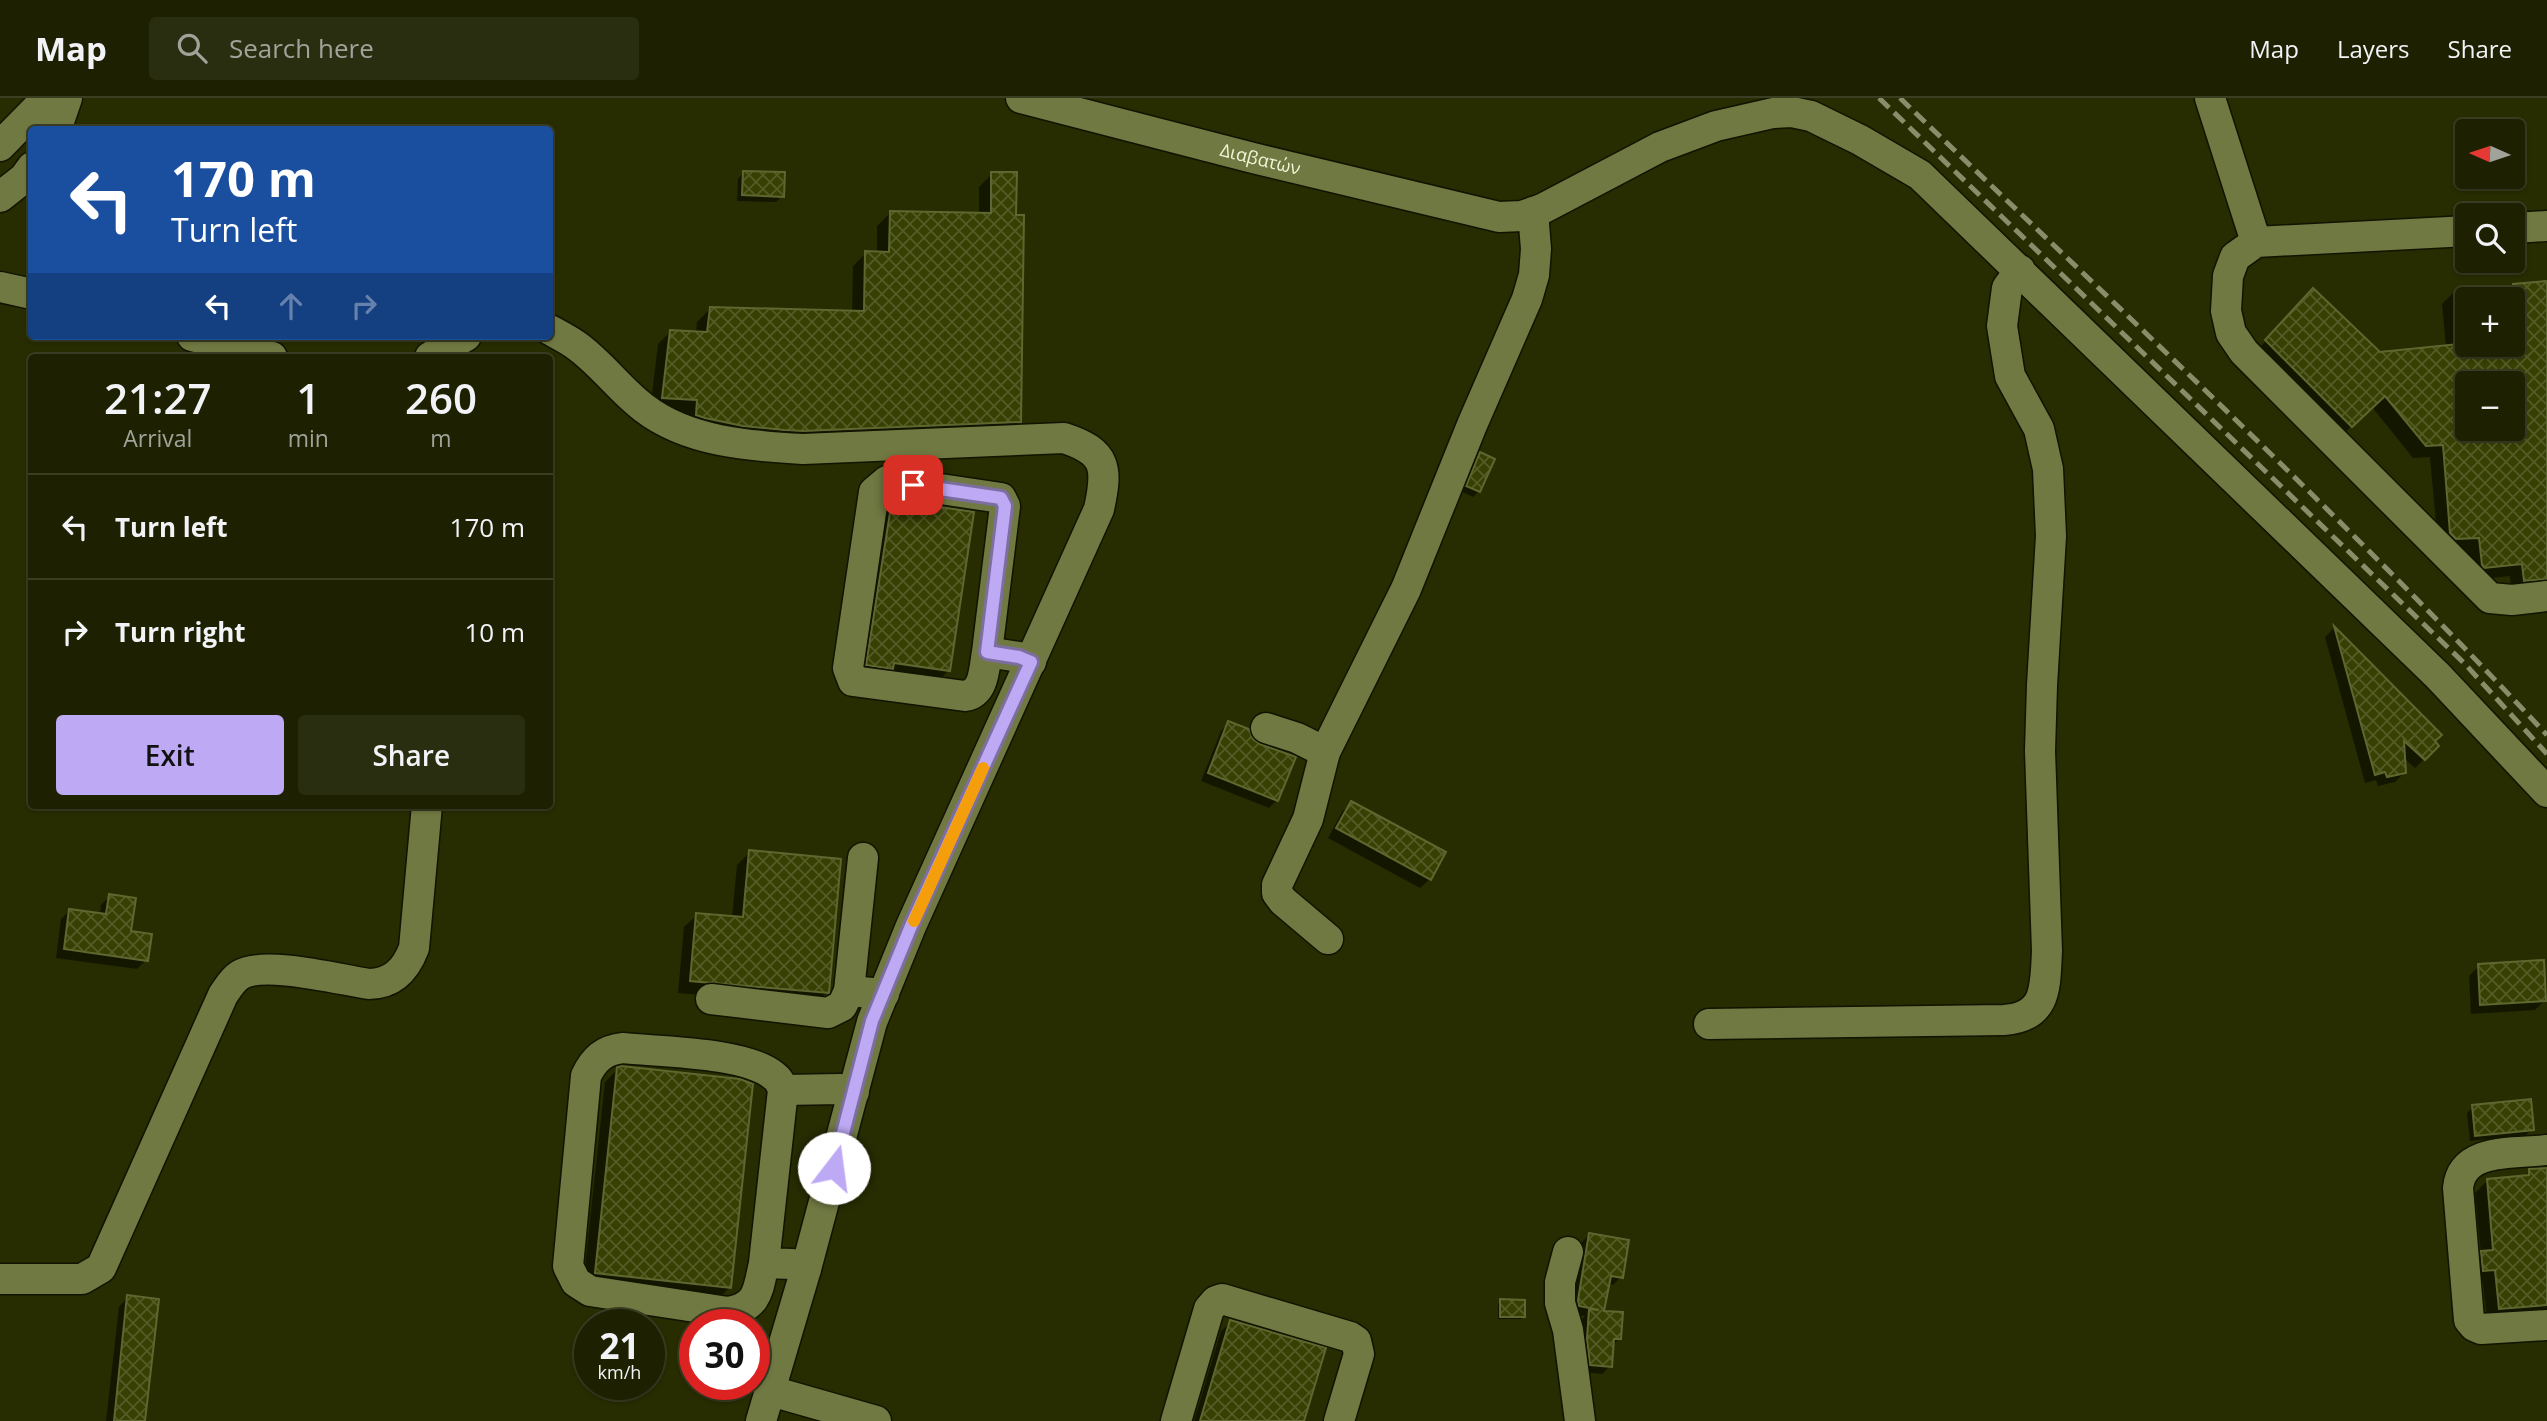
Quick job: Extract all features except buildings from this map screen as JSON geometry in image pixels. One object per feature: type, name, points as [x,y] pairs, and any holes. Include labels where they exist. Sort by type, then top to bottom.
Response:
[{"type":"street","points":[[0,146],[47,98]]},
{"type":"street","points":[[57,126],[67,98]]},
{"type":"street","name":"Διαβατών","points":[[1021,98],[1252,158],[1499,217],[1522,216],[1533,212]]},
{"type":"street","points":[[2210,98],[2256,242]]},
{"type":"street","points":[[1328,939],[1277,893],[1282,870],[1308,819],[1325,752],[1406,589],[1472,425],[1527,299],[1534,275],[1536,249],[1533,212],[1660,147],[1716,126],[1805,107],[1920,175],[2438,676],[2547,792]]},
{"type":"street","points":[[0,197],[28,172]]},
{"type":"street","points":[[2525,227],[2547,226]]},
{"type":"street","points":[[2455,231],[2256,242],[2235,257],[2228,276],[2226,312],[2231,334],[2244,352],[2490,598],[2511,600],[2547,596]]},
{"type":"street","points":[[1709,1024],[2012,1020],[2032,1013],[2040,999],[2048,951],[2040,751],[2051,536],[2048,468],[2039,429],[2010,376],[2002,327],[2007,288],[2020,270]]},
{"type":"street","points":[[0,286],[28,293]]},
{"type":"street","points":[[553,332],[577,346],[645,409],[680,429],[727,441],[762,447],[803,449],[1064,438],[1085,445],[1096,454],[1103,468],[1104,485],[1099,509],[911,926],[872,1021],[806,1269],[761,1421]]},
{"type":"street","points":[[207,340],[261,354]]},
{"type":"street","points":[[435,354],[459,340]]},
{"type":"street","points":[[887,481],[1001,498],[1005,506],[987,652],[979,688],[971,695],[859,683],[850,677],[848,668],[873,498],[874,492],[882,484],[887,481]]},
{"type":"street","points":[[987,652],[1019,657],[1031,662]]},
{"type":"street","points":[[1266,728],[1297,738],[1325,752]]},
{"type":"street","points":[[0,1279],[82,1279],[101,1268],[223,995],[243,973],[277,969],[369,984],[387,981],[400,973],[414,948],[427,809]]},
{"type":"street","points":[[710,999],[828,1013],[842,1006],[849,991],[863,858]]},
{"type":"street","points":[[849,991],[884,994]]},
{"type":"street","points":[[623,1048],[731,1058],[774,1075],[783,1090],[764,1263],[754,1299],[740,1310],[728,1312],[590,1291],[576,1282],[568,1266],[586,1076],[600,1056],[612,1049],[623,1048]]},
{"type":"street","points":[[783,1090],[841,1089],[854,1092]]},
{"type":"street","points":[[2547,1150],[2478,1157],[2463,1171],[2458,1188],[2469,1320],[2474,1326],[2489,1329],[2547,1325]]},
{"type":"street","points":[[1568,1252],[1560,1282],[1560,1303],[1569,1330],[1580,1421]]},
{"type":"street","points":[[764,1263],[792,1264],[806,1269]]},
{"type":"street","points":[[1176,1421],[1209,1309],[1222,1298],[1356,1340],[1359,1354],[1339,1421]]},
{"type":"street","points":[[771,1391],[876,1421]]},
{"type":"railway","points":[[1879,98],[2465,664],[2547,754]]},
{"type":"railway","points":[[1900,98],[2309,492],[2547,735]]},
{"type":"slow traffic","points":[[914,921],[983,768]]},
{"type":"route","points":[[834,1168],[872,1021],[911,926],[1031,662],[1019,657],[987,652],[1005,506],[1001,498],[913,485]]}]
